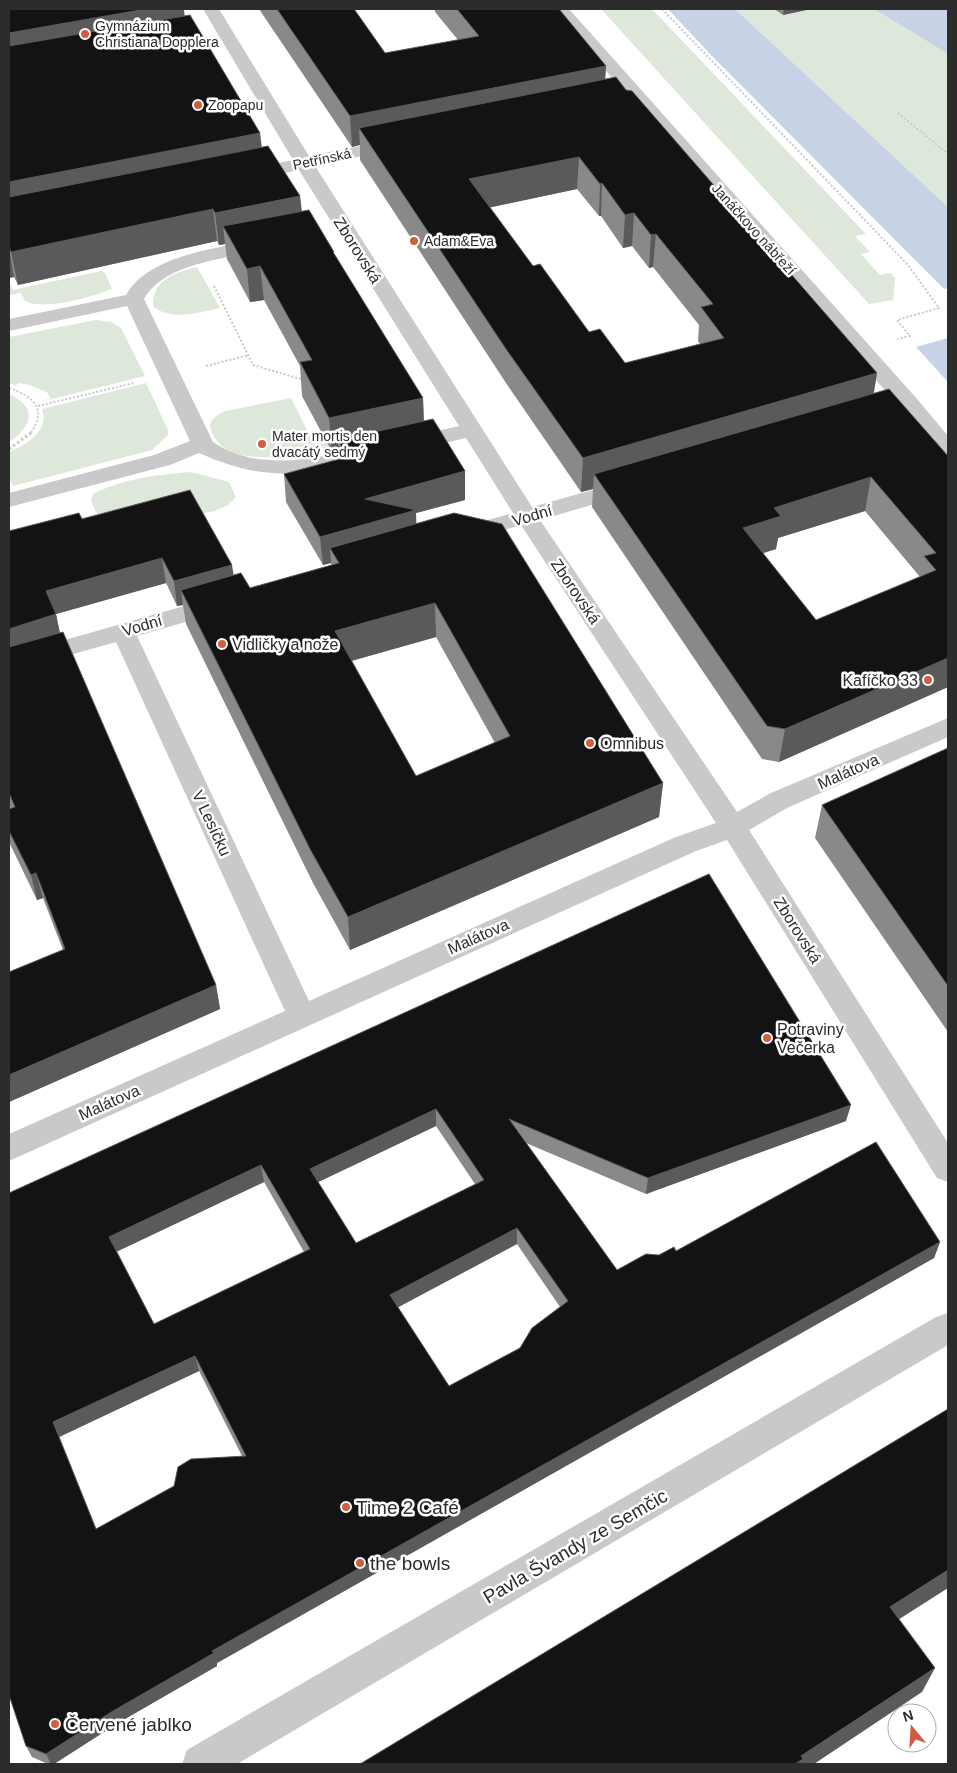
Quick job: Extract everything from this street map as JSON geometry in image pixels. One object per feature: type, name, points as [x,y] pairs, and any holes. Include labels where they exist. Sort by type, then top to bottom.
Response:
[{"type":"street","name":"Zborovská","points":[[211,9],[344,229],[527,517],[733,826],[948,1169]]},
{"type":"street","name":"Janáčkovo nábřeží","points":[[560,9],[948,449]]},
{"type":"street","points":[[208,35],[226,32]]},
{"type":"street","points":[[614,100],[636,97]]},
{"type":"street","name":"Petřínská","points":[[223,180],[410,142]]},
{"type":"street","points":[[322,233],[344,229]]},
{"type":"street","points":[[9,325],[134,299],[144,282],[166,270],[200,258],[279,242]]},
{"type":"street","points":[[134,299],[204,448],[241,463],[265,468],[323,463],[472,430]]},
{"type":"street","points":[[849,422],[910,405]]},
{"type":"street","points":[[9,500],[162,460],[203,444]]},
{"type":"street","name":"Vodní","points":[[444,540],[650,481]]},
{"type":"street","name":"Vodní","points":[[9,664],[236,599]]},
{"type":"street","name":"V Lesíčku","points":[[123,631],[301,1015]]},
{"type":"street","name":"Malátova","points":[[9,1148],[301,1015],[677,848],[733,826],[780,800],[948,727]]},
{"type":"street","name":"Pavla Švandy ze Semčic","points":[[201,1764],[948,1328]]},
{"type":"path","points":[[662,9],[908,265],[939,308],[896,320],[910,336]]},
{"type":"path","points":[[898,113],[948,154]]},
{"type":"path","points":[[200,258],[253,365],[305,380]]},
{"type":"path","points":[[9,388],[30,396],[38,406],[40,417],[36,428],[26,439],[9,449]]},
{"type":"green space","points":[[601,9],[652,9],[866,234],[855,236],[870,252],[861,254],[880,275],[891,273],[895,278],[893,300],[869,304]]},
{"type":"green space","points":[[735,9],[774,9],[783,15],[811,9],[874,9],[948,54],[948,207]]},
{"type":"green space","points":[[197,267],[220,308],[177,315],[160,311],[153,306],[156,290],[161,284],[174,275]]},
{"type":"green space","points":[[101,271],[105,273],[112,289],[93,296],[56,304],[33,304],[25,301],[21,293],[9,295],[9,281],[13,290]]},
{"type":"green space","points":[[96,320],[111,322],[121,328],[145,376],[40,402],[50,399],[48,393],[30,385],[19,383],[16,385],[23,388],[9,383],[9,337]]},
{"type":"green space","points":[[146,383],[168,430],[168,435],[152,450],[13,486],[9,478],[9,452],[29,441],[40,430],[44,417],[42,409]]},
{"type":"green space","points":[[9,394],[24,405],[28,411],[28,417],[27,424],[23,430],[9,442]]},
{"type":"green space","points":[[291,398],[312,440],[423,429],[277,457],[240,455],[225,448],[214,437],[210,426],[212,421],[225,411]]},
{"type":"green space","points":[[191,472],[229,482],[236,497],[228,505],[215,511],[193,515],[75,520],[97,514],[91,501],[93,494],[117,484],[140,478]]},
{"type":"water","points":[[668,9],[735,9],[948,207],[948,288],[944,289],[710,54]]},
{"type":"water","points":[[874,9],[948,9],[948,54]]},
{"type":"water","points":[[948,338],[948,382],[916,347]]},
{"type":"building","points":[[9,9],[146,9],[9,33]]},
{"type":"building","points":[[277,9],[354,9],[385,53],[479,36],[457,9],[559,9],[606,66],[350,116]]},
{"type":"building","points":[[190,15],[260,133],[9,182],[9,46]]},
{"type":"building","points":[[616,77],[626,90],[632,91],[877,373],[583,458],[506,349],[359,128]],"holes":[[[579,157],[600,184],[602,183],[625,215],[634,213],[651,235],[656,234],[713,304],[701,307],[724,338],[625,363],[600,329],[589,332],[540,264],[533,266],[469,179]]]},
{"type":"building","points":[[268,146],[300,196],[215,213],[213,209],[11,252],[9,247],[9,197]]},
{"type":"building","points":[[309,210],[423,398],[329,418],[300,362],[312,360],[260,266],[247,269],[223,226]]},
{"type":"building","points":[[889,389],[948,456],[948,658],[785,729],[767,726],[594,474]],"holes":[[[871,477],[936,553],[924,556],[936,570],[816,620],[743,528],[781,516],[774,508]]]},
{"type":"building","points":[[433,419],[465,471],[365,499],[416,510],[320,537],[284,474],[347,457],[338,440]]},
{"type":"building","points":[[190,490],[232,565],[174,581],[162,558],[46,591],[56,614],[9,629],[9,531],[79,513],[82,519]]},
{"type":"building","points":[[454,513],[502,524],[663,783],[348,917],[310,849],[181,590],[241,573],[250,588],[339,563],[330,548]],"holes":[[[435,603],[510,736],[416,776],[335,631]]]},
{"type":"building","points":[[63,632],[216,985],[9,1075],[9,972],[65,949],[36,873],[31,875],[9,831],[9,809],[15,807],[9,793],[9,647]]},
{"type":"building","points":[[948,748],[948,986],[822,805]]},
{"type":"building","points":[[709,874],[851,1105],[648,1178],[509,1119],[617,1270],[646,1254],[659,1255],[674,1247],[676,1251],[876,1142],[940,1242],[212,1651],[214,1653],[113,1711],[46,1754],[26,1746],[9,1695],[9,1193]],"holes":[[[436,1109],[484,1180],[356,1243],[310,1169]],[[261,1165],[310,1249],[154,1324],[109,1237]],[[517,1228],[568,1301],[532,1328],[520,1348],[449,1386],[390,1295]],[[195,1356],[246,1456],[191,1459],[178,1467],[174,1486],[96,1529],[53,1422]]]},
{"type":"building","points":[[948,1409],[948,1570],[890,1607],[935,1668],[801,1756],[803,1759],[795,1764],[360,1764]]},
{"type":"place","name":"Gymnázium Christiana Dopplera","points":[[85,34]]},
{"type":"place","name":"Zoopapu","points":[[198,105]]},
{"type":"place","name":"Adam&Eva","points":[[414,241]]},
{"type":"place","name":"Mater mortis den dvacátý sedmý","points":[[262,444]]},
{"type":"place","name":"Vidličky a nože","points":[[222,644]]},
{"type":"place","name":"Kafíčko 33","points":[[928,680]]},
{"type":"place","name":"Omnibus","points":[[590,743]]},
{"type":"place","name":"Potraviny Večerka","points":[[767,1038]]},
{"type":"place","name":"Time 2 Café","points":[[346,1507]]},
{"type":"place","name":"the bowls","points":[[360,1563]]},
{"type":"place","name":"Červené jablko","points":[[55,1724]]}]
